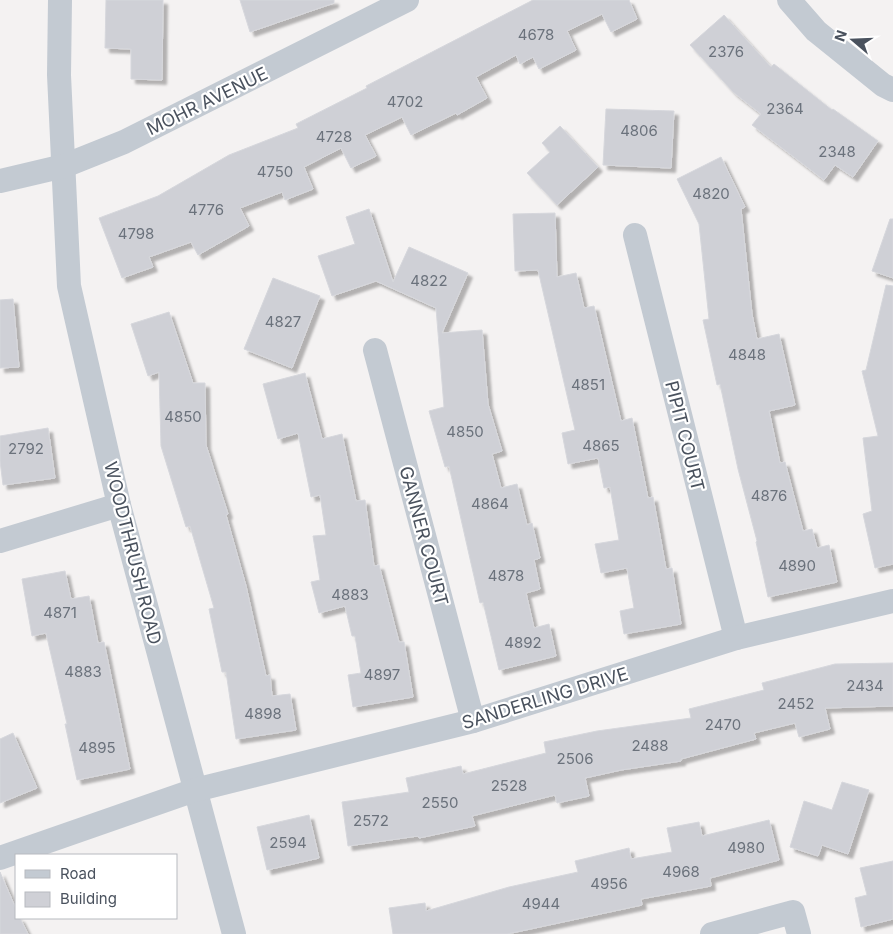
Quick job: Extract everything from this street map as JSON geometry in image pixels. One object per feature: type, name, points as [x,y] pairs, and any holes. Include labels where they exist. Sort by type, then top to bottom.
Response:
[{"type":"street","name":"WOODTHRUSH ROAD","points":[[60,0],[59,75],[69,286],[119,505],[234,934]]},
{"type":"street","name":"MOHR AVENUE","points":[[0,181],[64,166],[124,142],[366,10],[407,0]]},
{"type":"street","points":[[789,0],[816,31],[883,85],[893,90]]},
{"type":"street","name":"PIPIT COURT","points":[[635,235],[736,638]]},
{"type":"street","name":"GANNER COURT","points":[[375,350],[473,721]]},
{"type":"street","points":[[0,541],[119,505]]},
{"type":"street","name":"SANDERLING DRIVE","points":[[0,858],[195,790],[473,721],[736,638],[893,601]]},
{"type":"street","points":[[712,934],[796,923]]},
{"type":"building","points":[[106,0],[163,0],[162,80],[131,79],[131,49],[105,48]]},
{"type":"building","points":[[240,0],[334,0],[334,3],[250,32]]},
{"type":"building","points":[[533,0],[629,0],[637,19],[611,32],[602,14],[567,31],[576,50],[539,69],[533,57],[520,64],[516,55],[476,77],[487,98],[457,115],[456,113],[411,135],[402,117],[365,135],[376,156],[351,168],[341,148],[304,167],[313,189],[285,200],[282,192],[240,208],[249,226],[198,255],[191,242],[149,257],[153,267],[122,278],[99,218],[158,196],[229,155],[298,128],[296,124]]},
{"type":"building","points":[[724,15],[771,67],[774,64],[832,110],[878,141],[853,177],[835,165],[824,180],[752,125],[761,114],[733,92],[690,45]]},
{"type":"building","points":[[606,109],[674,111],[671,168],[603,165]]},
{"type":"building","points":[[560,126],[598,167],[557,205],[527,173],[550,152],[542,143]]},
{"type":"building","points":[[721,157],[745,207],[741,209],[752,314],[757,339],[779,334],[795,405],[769,411],[780,463],[785,462],[803,531],[812,529],[817,548],[829,545],[837,582],[768,597],[757,541],[738,469],[720,384],[717,385],[703,320],[709,319],[699,224],[677,179]]},
{"type":"building","points":[[369,209],[393,282],[409,247],[468,273],[442,333],[482,330],[488,404],[502,451],[492,454],[501,488],[517,484],[527,525],[532,523],[540,558],[534,560],[540,589],[526,593],[534,628],[549,624],[556,656],[499,670],[483,602],[480,603],[449,466],[445,467],[429,411],[444,407],[436,308],[376,281],[332,296],[318,256],[355,244],[346,217]]},
{"type":"building","points":[[555,213],[557,277],[576,273],[584,308],[594,306],[621,421],[632,418],[648,498],[653,497],[666,569],[672,568],[681,624],[624,634],[620,611],[634,608],[627,568],[601,573],[595,544],[619,540],[610,487],[604,488],[598,458],[568,464],[562,433],[575,430],[538,270],[515,271],[513,214]]},
{"type":"building","points":[[890,219],[893,219],[893,278],[872,271]]},
{"type":"building","points":[[273,278],[320,296],[292,368],[244,349]]},
{"type":"building","points":[[886,285],[893,286],[893,564],[875,568],[863,514],[872,511],[863,438],[878,436],[862,371],[866,370]]},
{"type":"building","points":[[13,299],[19,367],[0,368],[0,300]]},
{"type":"building","points":[[169,312],[193,383],[205,383],[206,445],[228,514],[226,515],[246,586],[266,676],[270,675],[272,696],[290,694],[296,730],[236,739],[226,672],[222,672],[209,609],[214,608],[190,526],[186,527],[161,446],[159,372],[148,376],[131,324]]},
{"type":"building","points":[[305,373],[322,439],[342,434],[356,501],[365,500],[374,566],[379,565],[399,642],[404,642],[413,697],[353,707],[348,675],[361,673],[355,636],[352,636],[345,606],[319,613],[311,582],[320,580],[313,536],[326,535],[320,495],[311,497],[298,433],[278,439],[263,384]]},
{"type":"building","points":[[48,428],[55,478],[3,485],[0,461],[0,436]]},
{"type":"building","points":[[65,571],[71,599],[89,596],[98,643],[104,642],[130,769],[77,780],[65,724],[67,724],[46,633],[32,636],[22,579]]},
{"type":"building","points":[[893,663],[893,706],[825,708],[830,729],[799,737],[795,723],[754,733],[756,739],[681,759],[681,761],[621,770],[585,778],[589,796],[557,803],[555,795],[472,816],[475,826],[419,838],[418,836],[348,846],[342,802],[409,792],[406,778],[461,766],[463,774],[546,753],[544,742],[597,731],[691,718],[689,709],[764,690],[762,683],[835,664]]},
{"type":"building","points":[[13,733],[37,788],[0,803],[0,739]]},
{"type":"building","points":[[842,782],[869,790],[848,854],[822,845],[818,856],[790,847],[804,801],[832,810]]},
{"type":"building","points":[[309,815],[319,858],[267,870],[257,827]]},
{"type":"building","points":[[769,820],[779,860],[710,878],[711,886],[641,899],[642,905],[507,934],[393,934],[389,908],[425,903],[426,911],[509,887],[578,872],[575,861],[629,848],[631,859],[672,852],[667,828],[699,822],[702,836]]},
{"type":"building","points":[[893,861],[893,919],[861,927],[855,898],[867,895],[860,868]]},
{"type":"building","points":[[0,872],[15,907],[15,919],[20,919],[28,934],[0,934]]}]
